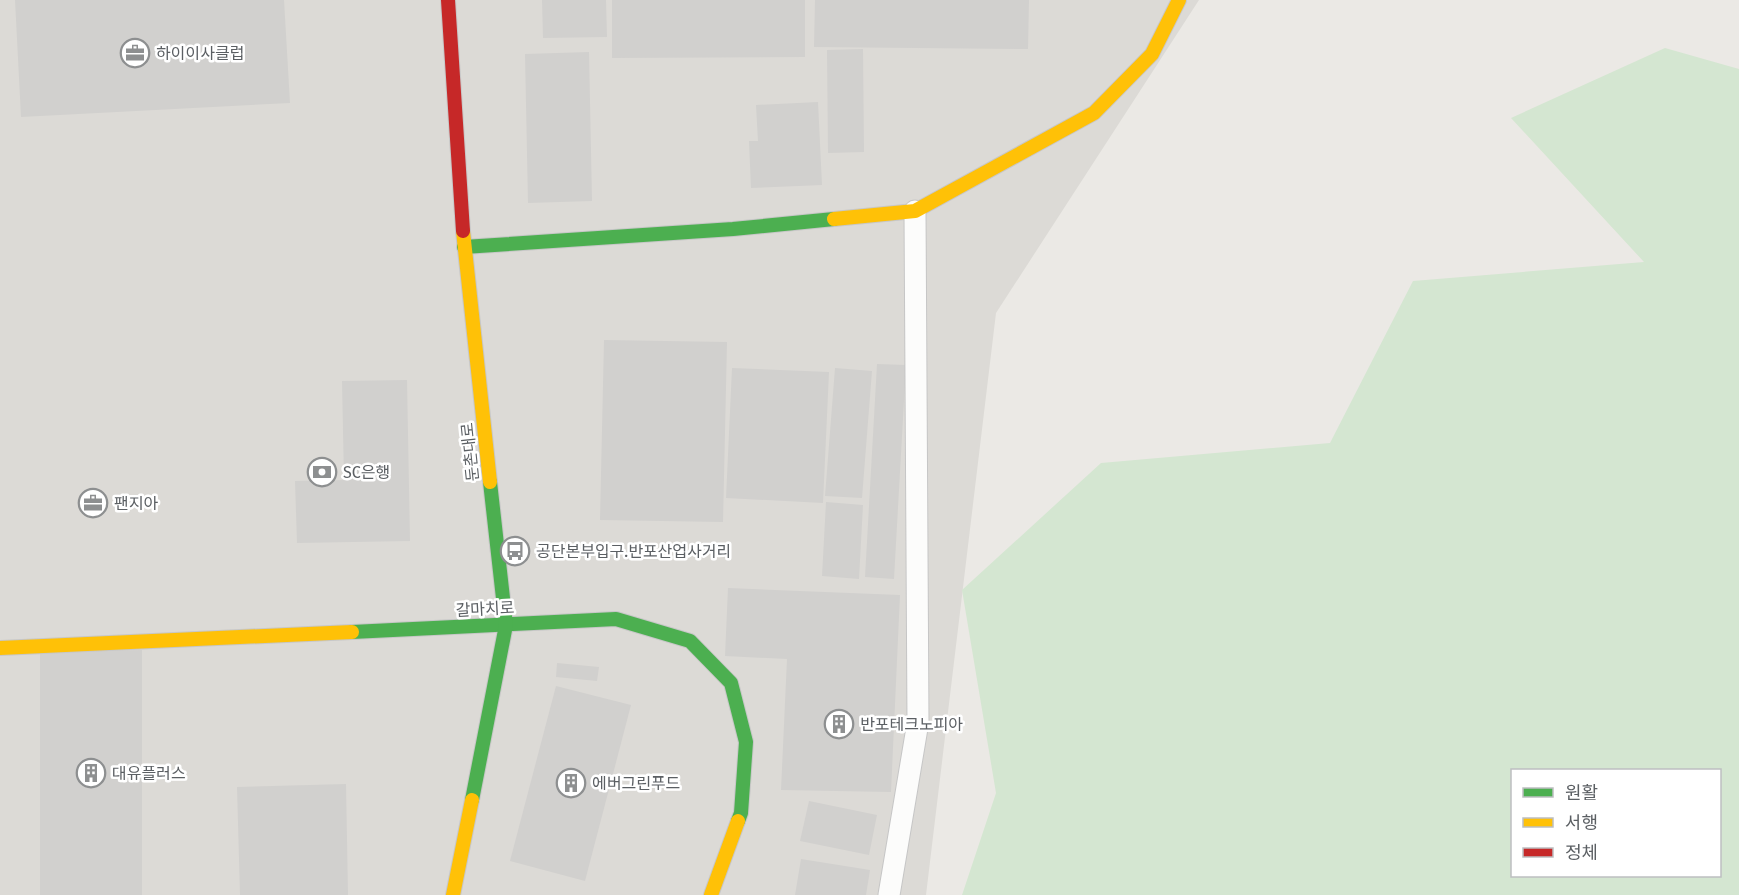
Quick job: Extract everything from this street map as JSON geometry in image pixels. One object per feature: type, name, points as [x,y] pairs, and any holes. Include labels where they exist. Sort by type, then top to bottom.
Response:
[{"type":"street","name":"둔촌대로","points":[[448,0],[464,247],[506,625],[453,895]]},
{"type":"street","points":[[464,247],[733,229],[915,211],[1094,113],[1152,54],[1179,0]]},
{"type":"street","points":[[889,895],[918,723],[915,211]]},
{"type":"street","name":"갈마치로","points":[[0,648],[616,618],[690,641],[731,683],[746,742],[741,813],[711,895]]},
{"type":"shaded area","points":[[0,0],[1199,0],[996,313],[926,895],[0,895]]},
{"type":"green space","points":[[1665,48],[1739,69],[1739,895],[962,895],[996,793],[962,590],[1101,463],[1330,443],[1413,281],[1644,262],[1511,118]]},
{"type":"building","points":[[15,0],[284,0],[290,103],[21,117]]},
{"type":"building","points":[[542,0],[606,0],[607,37],[543,38]]},
{"type":"building","points":[[612,0],[805,0],[805,57],[612,58]]},
{"type":"building","points":[[815,0],[1029,0],[1028,49],[814,47]]},
{"type":"building","points":[[863,49],[864,152],[828,153],[827,50]]},
{"type":"building","points":[[589,52],[592,201],[528,203],[525,54]]},
{"type":"building","points":[[818,102],[822,185],[751,188],[749,141],[758,141],[756,105]]},
{"type":"building","points":[[604,340],[727,342],[723,522],[600,520]]},
{"type":"building","points":[[877,364],[906,365],[894,579],[865,577]]},
{"type":"building","points":[[732,368],[829,372],[823,503],[726,498]]},
{"type":"building","points":[[835,368],[872,371],[862,498],[825,496]]},
{"type":"building","points":[[407,380],[410,541],[297,543],[295,481],[344,480],[342,381]]},
{"type":"building","points":[[826,502],[863,505],[859,579],[822,576]]},
{"type":"building","name":"반포테크노피아","points":[[728,588],[900,595],[891,792],[781,790],[787,659],[725,656]]},
{"type":"building","name":"대유플러스","points":[[142,650],[142,895],[40,895],[40,651]]},
{"type":"building","points":[[557,663],[599,667],[597,681],[556,677]]},
{"type":"building","name":"에버그린푸드","points":[[556,686],[631,705],[585,881],[510,861]]},
{"type":"building","points":[[346,784],[348,895],[240,895],[237,787]]},
{"type":"building","points":[[809,801],[877,815],[869,855],[800,841]]},
{"type":"building","points":[[801,859],[870,870],[866,895],[795,895]]},
{"type":"traffic: fast","points":[[464,247],[733,229],[834,219]]},
{"type":"traffic: fast","points":[[472,800],[506,625],[490,482]]},
{"type":"traffic: fast","points":[[352,632],[616,619],[690,641],[731,683],[746,742],[741,813],[738,821]]},
{"type":"traffic: slow","points":[[834,219],[915,211],[1094,113],[1152,54],[1179,0]]},
{"type":"traffic: slow","points":[[463,231],[490,482]]},
{"type":"traffic: slow","points":[[0,648],[352,632]]},
{"type":"traffic: slow","points":[[453,895],[472,800]]},
{"type":"traffic: slow","points":[[711,895],[738,821]]},
{"type":"traffic: jam","points":[[448,0],[463,231]]},
{"type":"place","name":"하이이사클럽","points":[[135,53]]},
{"type":"place","name":"SC은행","points":[[322,472]]},
{"type":"place","name":"팬지아","points":[[93,503]]},
{"type":"place","name":"공단본부입구.반포산업사거리","points":[[515,551]]},
{"type":"place","name":"반포테크노피아","points":[[839,724]]},
{"type":"place","name":"대유플러스","points":[[91,773]]},
{"type":"place","name":"에버그린푸드","points":[[571,783]]}]
